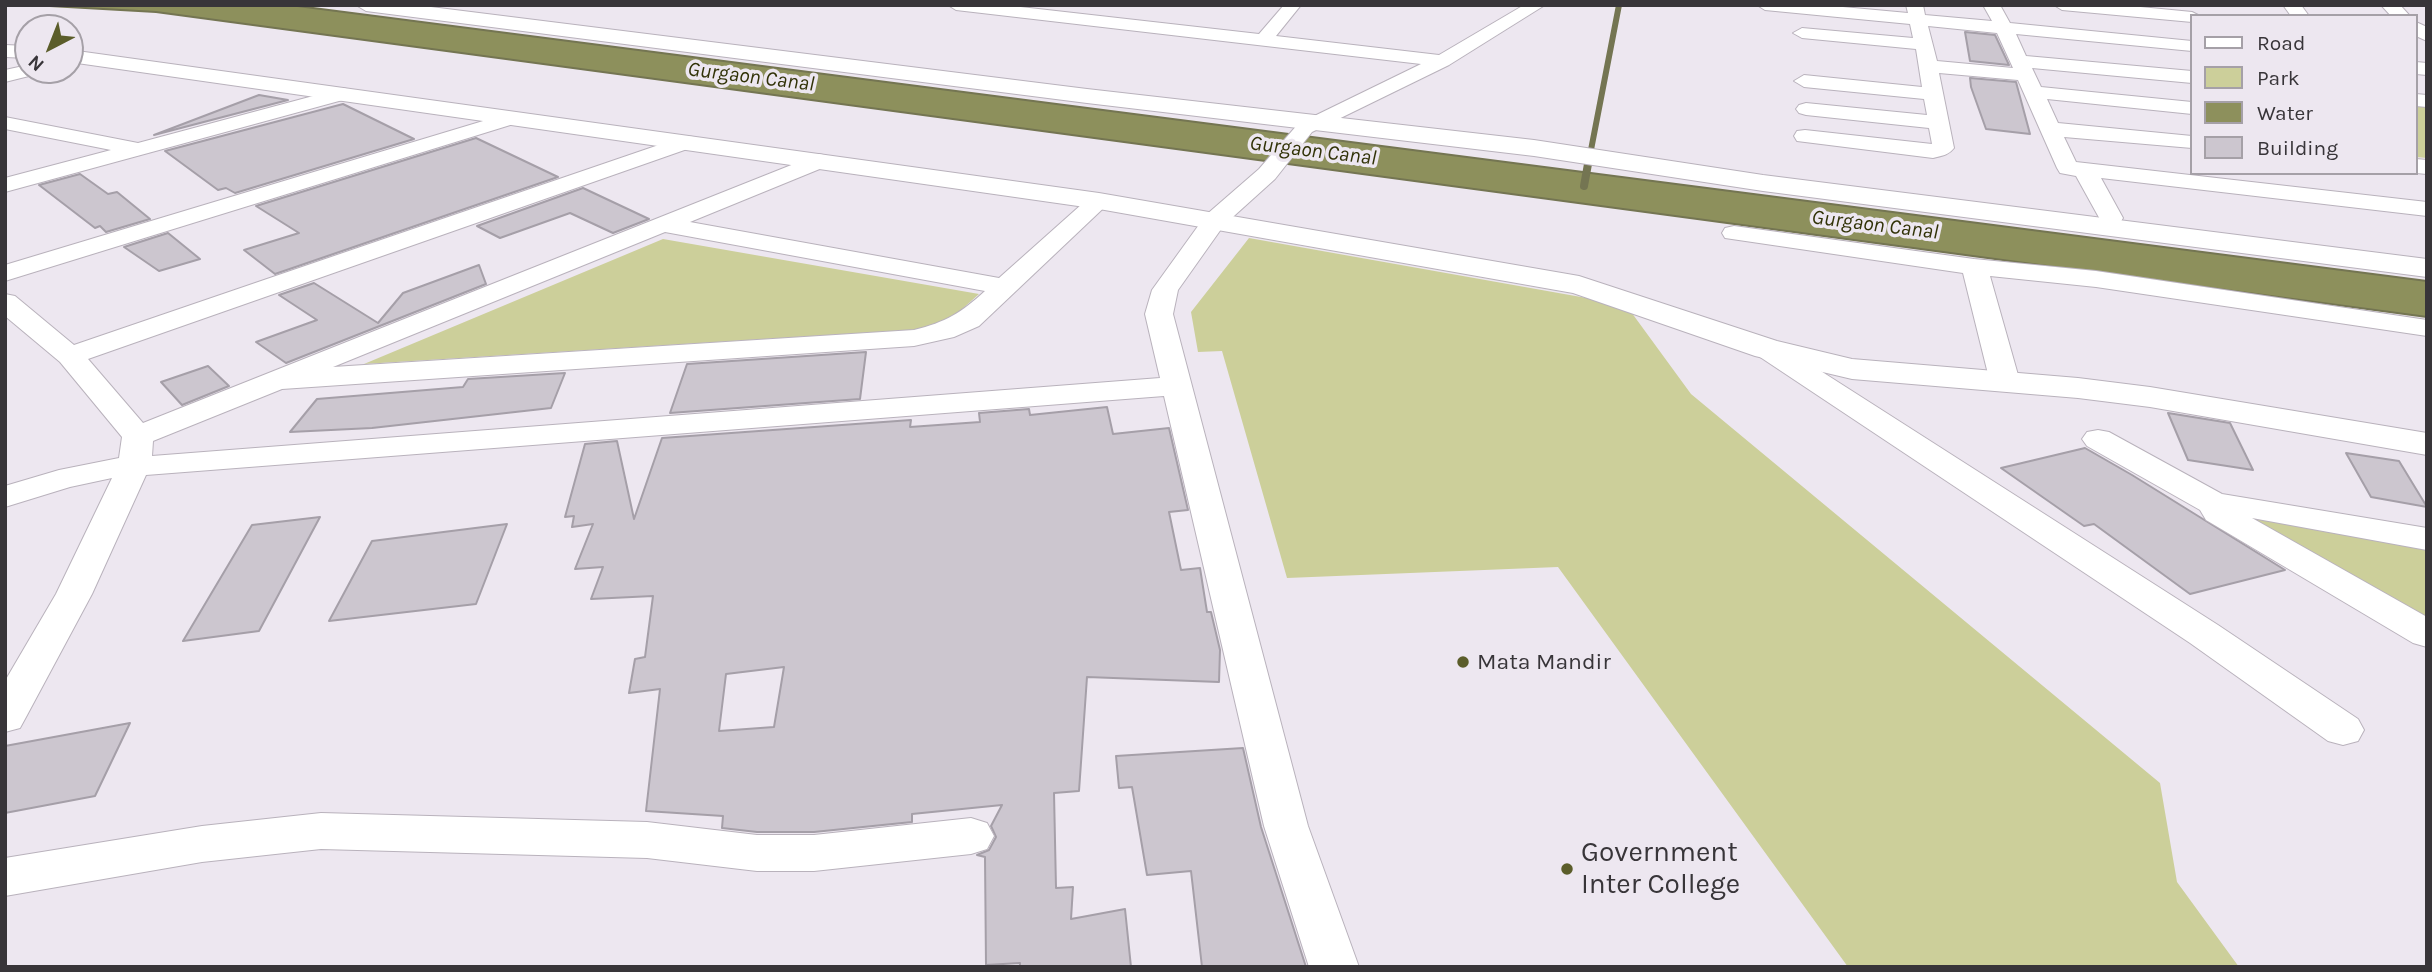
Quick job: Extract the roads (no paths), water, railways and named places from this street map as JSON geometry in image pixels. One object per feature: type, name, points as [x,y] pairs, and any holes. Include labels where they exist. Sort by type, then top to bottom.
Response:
[{"type":"main road","points":[[366,5],[1312,124],[1535,144],[2427,257]]},
{"type":"main road","points":[[420,5],[1312,124]]},
{"type":"main road","points":[[84,59],[685,142],[1215,220],[1579,285],[1767,349],[1852,369],[2150,397],[2427,444]]},
{"type":"main road","points":[[1630,157],[1763,183],[2427,268]]},
{"type":"street","points":[[956,5],[1042,10],[1441,61]]},
{"type":"street","points":[[1264,40],[1293,5]]},
{"type":"street","points":[[1334,967],[1283,813],[1159,314],[1165,290],[1215,220],[1312,124],[1441,61],[1537,5]]},
{"type":"street","points":[[1765,5],[1915,13],[2004,28],[2190,46]]},
{"type":"street","points":[[1991,5],[2068,167],[2427,209]]},
{"type":"street","points":[[2062,5],[2190,16]]},
{"type":"street","points":[[1805,136],[1938,150],[1944,146],[1924,44],[1915,13]]},
{"type":"street","points":[[1802,33],[1924,44]]},
{"type":"street","points":[[1928,66],[2026,76],[2166,105],[2190,107]]},
{"type":"street","points":[[2026,76],[2145,73],[2190,78]]},
{"type":"street","points":[[2145,73],[2190,137]]},
{"type":"street","points":[[1804,80],[1933,94]]},
{"type":"street","points":[[5,185],[343,94]]},
{"type":"street","points":[[1806,109],[1940,123]]},
{"type":"street","points":[[5,273],[513,118]]},
{"type":"street","points":[[5,123],[139,149]]},
{"type":"street","points":[[2050,129],[2190,140]]},
{"type":"street","points":[[70,356],[685,142]]},
{"type":"street","points":[[5,497],[81,473],[136,451],[277,380],[818,161]]},
{"type":"street","points":[[2084,169],[2111,218]]},
{"type":"street","points":[[277,380],[914,338],[944,331],[969,320],[1099,201]]},
{"type":"street","points":[[663,224],[1005,287]]},
{"type":"street","points":[[1734,233],[1974,267],[2096,279],[2427,328]]},
{"type":"street","points":[[1974,267],[2006,382]]},
{"type":"street","points":[[5,302],[70,356],[136,451]]},
{"type":"street","points":[[1767,349],[2204,634],[2343,730]]},
{"type":"street","points":[[136,451],[1179,386]]},
{"type":"street","points":[[2098,439],[2216,505],[2231,504],[2427,539]]},
{"type":"street","points":[[5,717],[74,594],[136,451]]},
{"type":"street","points":[[2216,505],[2218,513],[2427,635]]},
{"type":"street","points":[[5,877],[210,843],[321,831],[647,840],[757,853],[873,849],[971,836]]},
{"type":"water","name":"Gurgaon Canal","points":[[32,5],[290,5],[2427,281],[2427,317],[156,12]]},
{"type":"waterway","points":[[1590,155],[1619,5]]},
{"type":"waterway","points":[[1584,186],[1590,153]]},
{"type":"place","name":"Mata Mandir","points":[[1463,662]]},
{"type":"place","name":"Government Inter College","points":[[1567,869]]}]
